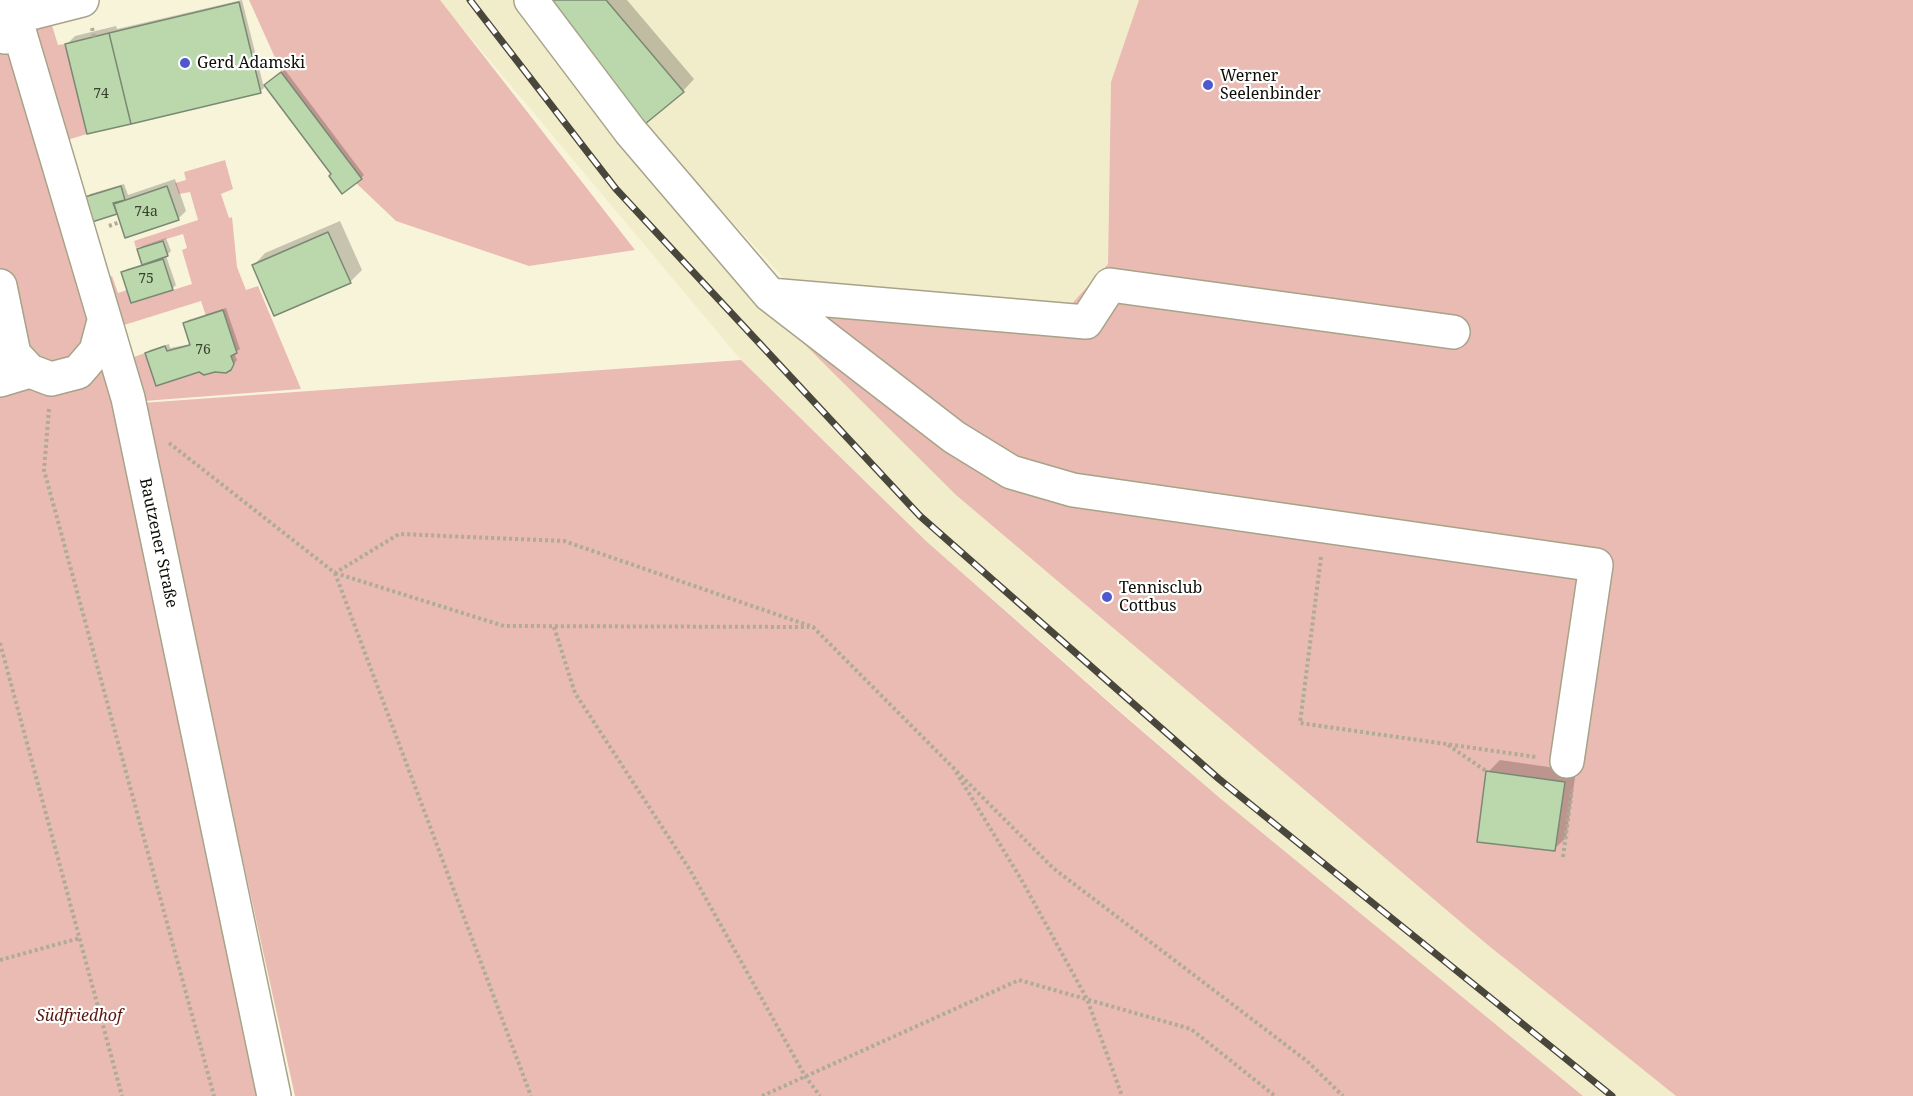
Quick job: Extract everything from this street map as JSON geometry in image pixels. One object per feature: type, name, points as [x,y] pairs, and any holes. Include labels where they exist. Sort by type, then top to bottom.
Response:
[{"type":"street","points":[[0,47],[9,8],[82,0]]},
{"type":"street","points":[[531,0],[630,131],[770,295],[954,436],[1011,472],[1073,490],[1596,565],[1567,761]]},
{"type":"street","name":"Bautzener Straße","points":[[9,8],[128,399],[274,1096]]},
{"type":"street","points":[[770,295],[1086,322],[1110,285],[1453,332]]},
{"type":"street","points":[[0,286],[14,354],[27,377],[78,372],[96,351],[104,321]]},
{"type":"path","points":[[106,227],[120,222]]},
{"type":"path","points":[[27,377],[44,470],[214,1096]]},
{"type":"path","points":[[168,442],[334,573],[504,626],[813,627]]},
{"type":"path","points":[[1325,527],[1300,723],[1576,762],[1563,857]]},
{"type":"path","points":[[334,573],[399,534],[564,541],[813,627],[1053,868],[1307,1061],[1343,1096]]},
{"type":"path","points":[[334,573],[531,1096]]},
{"type":"path","points":[[554,627],[575,693],[690,870],[805,1076],[820,1096]]},
{"type":"path","points":[[0,643],[122,1096]]},
{"type":"path","points":[[1447,744],[1486,771]]},
{"type":"path","points":[[952,765],[1022,879],[1087,999],[1122,1096]]},
{"type":"path","points":[[0,960],[80,938]]},
{"type":"path","points":[[762,1096],[1019,980],[1191,1029],[1275,1096]]},
{"type":"shaded area","points":[[439,0],[517,0],[769,309],[956,495],[1489,946],[1676,1096],[1583,1096],[1221,799],[926,541],[741,360]]},
{"type":"shaded area","points":[[538,0],[1139,0],[1111,82],[1108,264],[1066,310],[793,288],[643,125]]},
{"type":"green space","points":[[249,0],[440,0],[635,250],[529,266],[396,221],[313,142]]},
{"type":"green space","points":[[1139,0],[1913,0],[1913,1096],[1676,1096],[1489,946],[956,495],[769,309],[1066,310],[1108,264],[1111,82]]},
{"type":"green space","points":[[51,22],[58,45],[65,44],[87,134],[64,141],[35,29]]},
{"type":"green space","name":"Südfriedhof","points":[[0,28],[107,384],[199,796],[257,1096],[0,1096]]},
{"type":"green space","points":[[225,160],[233,189],[221,194],[229,218],[232,217],[237,267],[246,290],[258,286],[301,389],[144,401],[131,358],[145,353],[156,386],[199,372],[204,375],[213,372],[228,372],[234,365],[231,356],[237,353],[223,311],[206,316],[201,301],[121,326],[105,279],[112,276],[118,293],[127,290],[131,303],[192,284],[182,250],[187,248],[183,234],[136,248],[134,241],[198,220],[190,192],[179,194],[175,183],[186,180],[184,172]]},
{"type":"green space","points":[[741,360],[926,541],[1120,712],[1221,799],[1583,1096],[295,1096],[142,403]]},
{"type":"building","points":[[554,0],[606,0],[684,92],[645,124],[546,7]]},
{"type":"building","name":"Gerd Adamski","points":[[239,2],[261,93],[131,124],[109,33]]},
{"type":"building","points":[[109,33],[131,124],[87,134],[65,44]]},
{"type":"building","points":[[281,72],[362,179],[342,194],[329,176],[331,174],[264,85]]},
{"type":"building","points":[[121,186],[125,200],[113,203],[117,214],[92,222],[85,197]]},
{"type":"building","points":[[167,186],[179,220],[125,238],[114,204]]},
{"type":"building","points":[[328,232],[351,283],[274,316],[252,265]]},
{"type":"building","points":[[163,241],[168,256],[142,265],[137,249]]},
{"type":"building","points":[[163,259],[173,290],[131,303],[121,272]]},
{"type":"building","points":[[223,310],[237,353],[231,356],[234,364],[231,370],[226,373],[215,372],[204,375],[199,372],[156,386],[145,353],[165,346],[167,351],[190,345],[183,323]]},
{"type":"building","points":[[1486,771],[1565,782],[1555,851],[1477,842]]},
{"type":"railway","points":[[470,0],[616,189],[920,516],[1219,779],[1612,1096]]},
{"type":"place","name":"Gerd Adamski","points":[[185,63]]},
{"type":"place","name":"Werner Seelenbinder","points":[[1208,85]]},
{"type":"place","name":"Tennisclub Cottbus","points":[[1107,597]]}]
